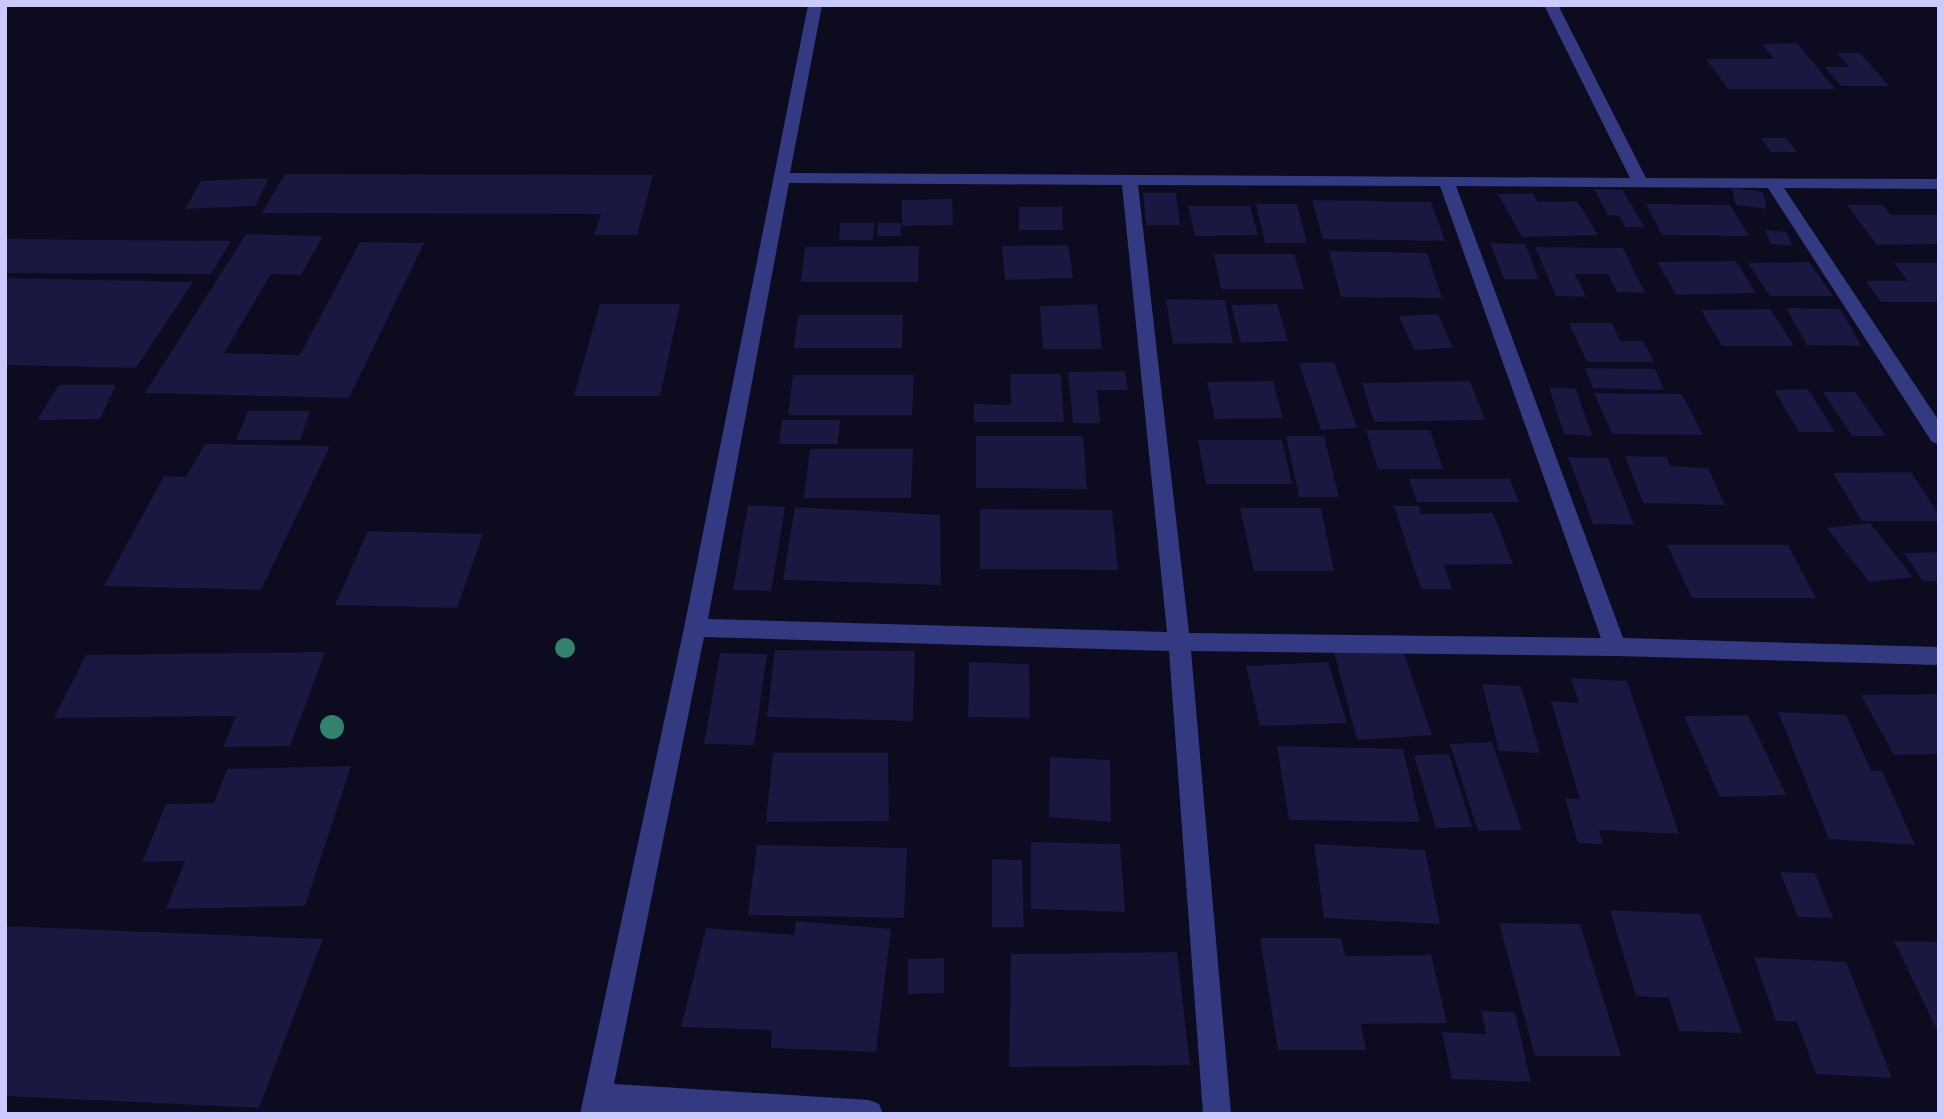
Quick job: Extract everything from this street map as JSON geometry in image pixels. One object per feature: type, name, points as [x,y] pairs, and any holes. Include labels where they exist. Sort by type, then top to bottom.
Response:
[{"type":"street","points":[[815,5],[695,628],[596,1105],[869,1114]]},
{"type":"street","points":[[1551,5],[1640,181]]},
{"type":"street","points":[[780,178],[1939,184]]},
{"type":"street","points":[[1129,178],[1179,642],[1217,1114]]},
{"type":"street","points":[[1446,181],[1615,647]]},
{"type":"street","points":[[1772,182],[1939,437]]},
{"type":"street","points":[[695,628],[1179,642],[1615,647],[1939,656]]},
{"type":"building","points":[[1797,43],[1835,89],[1728,89],[1706,59],[1774,59],[1762,44]]},
{"type":"building","points":[[1837,53],[1860,53],[1889,86],[1841,86],[1825,67],[1849,67]]},
{"type":"building","points":[[1761,138],[1786,138],[1797,152],[1771,152]]},
{"type":"building","points":[[285,174],[653,175],[637,235],[594,235],[601,214],[262,213]]},
{"type":"building","points":[[269,178],[255,206],[185,209],[201,181]]},
{"type":"building","points":[[1732,188],[1763,192],[1767,209],[1736,205]]},
{"type":"building","points":[[1594,189],[1623,190],[1644,227],[1625,227],[1619,215],[1608,215]]},
{"type":"building","points":[[1143,193],[1176,193],[1180,225],[1146,225]]},
{"type":"building","points":[[1532,193],[1538,202],[1577,201],[1598,235],[1522,237],[1498,194]]},
{"type":"building","points":[[952,199],[953,225],[902,226],[902,200]]},
{"type":"building","points":[[1312,200],[1431,202],[1445,241],[1323,239]]},
{"type":"building","points":[[1256,204],[1297,204],[1307,243],[1265,243]]},
{"type":"building","points":[[1646,204],[1730,205],[1749,236],[1662,235]]},
{"type":"building","points":[[1847,205],[1883,205],[1891,215],[1939,215],[1939,244],[1877,245]]},
{"type":"building","points":[[1188,206],[1250,206],[1258,235],[1195,236]]},
{"type":"building","points":[[1019,207],[1062,207],[1063,230],[1019,230]]},
{"type":"building","points":[[840,223],[874,223],[873,240],[839,240]]},
{"type":"building","points":[[878,223],[901,223],[901,236],[877,236]]},
{"type":"building","points":[[1765,230],[1786,232],[1793,246],[1771,244]]},
{"type":"building","points":[[246,234],[323,236],[301,275],[271,274],[224,353],[300,355],[360,242],[424,243],[349,398],[145,393]]},
{"type":"building","points":[[5,239],[231,241],[211,274],[5,273]]},
{"type":"building","points":[[1490,243],[1525,244],[1539,279],[1504,279]]},
{"type":"building","points":[[1068,245],[1073,278],[1005,280],[1002,246]]},
{"type":"building","points":[[919,246],[918,282],[801,282],[805,247]]},
{"type":"building","points":[[1535,247],[1623,248],[1645,293],[1617,292],[1608,274],[1575,274],[1586,297],[1556,296]]},
{"type":"building","points":[[1329,251],[1427,253],[1442,298],[1341,297]]},
{"type":"building","points":[[1214,254],[1294,254],[1304,289],[1221,289]]},
{"type":"building","points":[[1736,261],[1756,293],[1676,295],[1657,262]]},
{"type":"building","points":[[1809,262],[1833,296],[1770,296],[1748,263]]},
{"type":"building","points":[[1894,263],[1939,263],[1939,302],[1881,302],[1866,281],[1908,281]]},
{"type":"building","points":[[5,278],[193,282],[136,368],[5,365]]},
{"type":"building","points":[[1166,299],[1225,300],[1233,343],[1173,344]]},
{"type":"building","points":[[600,304],[680,304],[660,396],[574,396]]},
{"type":"building","points":[[1097,304],[1102,349],[1043,349],[1040,306]]},
{"type":"building","points":[[1277,304],[1288,341],[1241,343],[1231,305]]},
{"type":"building","points":[[1786,308],[1840,309],[1862,346],[1807,345]]},
{"type":"building","points":[[1770,309],[1794,346],[1722,346],[1701,310]]},
{"type":"building","points":[[1438,314],[1453,348],[1414,350],[1399,316]]},
{"type":"building","points":[[798,315],[903,315],[902,348],[794,348]]},
{"type":"building","points":[[1569,323],[1612,323],[1620,341],[1643,341],[1654,362],[1587,362]]},
{"type":"building","points":[[1334,362],[1357,428],[1321,430],[1299,363]]},
{"type":"building","points":[[1585,368],[1655,369],[1664,390],[1593,388]]},
{"type":"building","points":[[1125,371],[1128,390],[1097,390],[1100,423],[1073,423],[1068,372]]},
{"type":"building","points":[[1010,374],[1061,374],[1064,422],[974,422],[974,404],[1011,405]]},
{"type":"building","points":[[793,375],[914,375],[912,415],[788,415]]},
{"type":"building","points":[[1273,381],[1283,418],[1215,419],[1207,382]]},
{"type":"building","points":[[1470,381],[1485,420],[1374,422],[1362,383]]},
{"type":"building","points":[[59,385],[116,385],[100,419],[37,420]]},
{"type":"building","points":[[1549,387],[1576,389],[1592,436],[1564,434]]},
{"type":"building","points":[[1808,389],[1835,432],[1799,432],[1774,390]]},
{"type":"building","points":[[1823,392],[1855,392],[1886,436],[1852,436]]},
{"type":"building","points":[[1594,393],[1682,394],[1703,435],[1612,434]]},
{"type":"building","points":[[248,411],[310,411],[300,440],[236,440]]},
{"type":"building","points":[[782,420],[840,420],[838,444],[779,444]]},
{"type":"building","points":[[1366,430],[1430,430],[1443,469],[1378,469]]},
{"type":"building","points":[[976,436],[1083,436],[1087,489],[976,488]]},
{"type":"building","points":[[1286,436],[1324,436],[1339,497],[1299,497]]},
{"type":"building","points":[[1198,440],[1282,440],[1292,484],[1206,484]]},
{"type":"building","points":[[205,444],[330,446],[261,590],[104,586],[164,476],[186,477]]},
{"type":"building","points":[[810,449],[913,449],[911,498],[804,498]]},
{"type":"building","points":[[1625,456],[1667,457],[1670,466],[1708,468],[1725,505],[1643,503]]},
{"type":"building","points":[[1568,457],[1608,458],[1634,525],[1593,524]]},
{"type":"building","points":[[1911,472],[1939,515],[1939,521],[1862,521],[1833,473]]},
{"type":"building","points":[[1409,479],[1510,479],[1519,502],[1417,502]]},
{"type":"building","points":[[748,505],[785,507],[771,591],[733,590]]},
{"type":"building","points":[[1394,506],[1419,506],[1421,514],[1493,513],[1513,564],[1444,565],[1452,589],[1421,589]]},
{"type":"building","points":[[795,507],[940,515],[941,585],[783,580]]},
{"type":"building","points":[[1240,508],[1321,508],[1334,571],[1254,571]]},
{"type":"building","points":[[980,509],[1112,510],[1118,570],[980,569]]},
{"type":"building","points":[[1870,523],[1913,577],[1869,582],[1827,528]]},
{"type":"building","points":[[368,531],[483,534],[457,608],[335,605]]},
{"type":"building","points":[[1667,545],[1788,545],[1816,598],[1692,598]]},
{"type":"building","points":[[1939,552],[1939,581],[1923,581],[1904,553]]},
{"type":"building","points":[[1401,645],[1432,735],[1357,740],[1334,652]]},
{"type":"building","points":[[775,650],[915,651],[913,721],[767,717]]},
{"type":"building","points":[[325,652],[290,746],[223,747],[236,716],[54,718],[86,655]]},
{"type":"building","points":[[720,653],[767,654],[754,745],[704,744]]},
{"type":"building","points":[[969,662],[1029,664],[1030,718],[968,717]]},
{"type":"building","points":[[1328,662],[1347,723],[1260,726],[1246,666]]},
{"type":"building","points":[[1571,678],[1627,681],[1679,834],[1599,830],[1603,844],[1578,843],[1565,798],[1580,799],[1551,701],[1579,703]]},
{"type":"building","points":[[1482,684],[1521,686],[1540,753],[1499,751]]},
{"type":"building","points":[[1939,694],[1939,754],[1894,755],[1861,695]]},
{"type":"building","points":[[1778,712],[1846,715],[1871,771],[1882,771],[1915,845],[1829,839]]},
{"type":"building","points":[[1748,715],[1786,795],[1720,797],[1684,716]]},
{"type":"building","points":[[1492,742],[1522,830],[1478,831],[1450,744]]},
{"type":"building","points":[[1277,746],[1403,749],[1420,822],[1289,820]]},
{"type":"building","points":[[773,753],[888,753],[889,821],[766,822]]},
{"type":"building","points":[[1449,754],[1472,827],[1436,828],[1414,755]]},
{"type":"building","points":[[1050,757],[1110,760],[1111,822],[1049,817]]},
{"type":"building","points":[[351,766],[305,906],[166,909],[185,861],[142,862],[166,804],[214,803],[227,769]]},
{"type":"building","points":[[1031,842],[1120,844],[1125,912],[1031,909]]},
{"type":"building","points":[[1314,844],[1425,850],[1440,924],[1324,918]]},
{"type":"building","points":[[757,845],[907,848],[904,918],[748,915]]},
{"type":"building","points":[[992,859],[1022,860],[1024,927],[992,927]]},
{"type":"building","points":[[1780,872],[1815,873],[1833,918],[1798,917]]},
{"type":"building","points":[[1610,910],[1700,914],[1742,1033],[1679,1031],[1669,998],[1636,996]]},
{"type":"building","points":[[796,921],[891,929],[876,1052],[771,1048],[772,1030],[681,1027],[706,928],[794,935]]},
{"type":"building","points":[[1499,923],[1580,924],[1621,1056],[1535,1056]]},
{"type":"building","points":[[5,926],[323,939],[259,1108],[5,1096]]},
{"type":"building","points":[[1260,938],[1341,938],[1345,956],[1431,955],[1447,1023],[1361,1024],[1366,1050],[1278,1050]]},
{"type":"building","points":[[1894,941],[1939,942],[1939,1034]]},
{"type":"building","points":[[1177,952],[1190,1065],[1009,1067],[1011,954]]},
{"type":"building","points":[[1754,957],[1846,962],[1892,1078],[1816,1074],[1797,1022],[1776,1021]]},
{"type":"building","points":[[944,958],[944,993],[908,994],[908,959]]},
{"type":"building","points":[[1481,1011],[1515,1012],[1531,1082],[1452,1079],[1442,1032],[1486,1034]]}]
